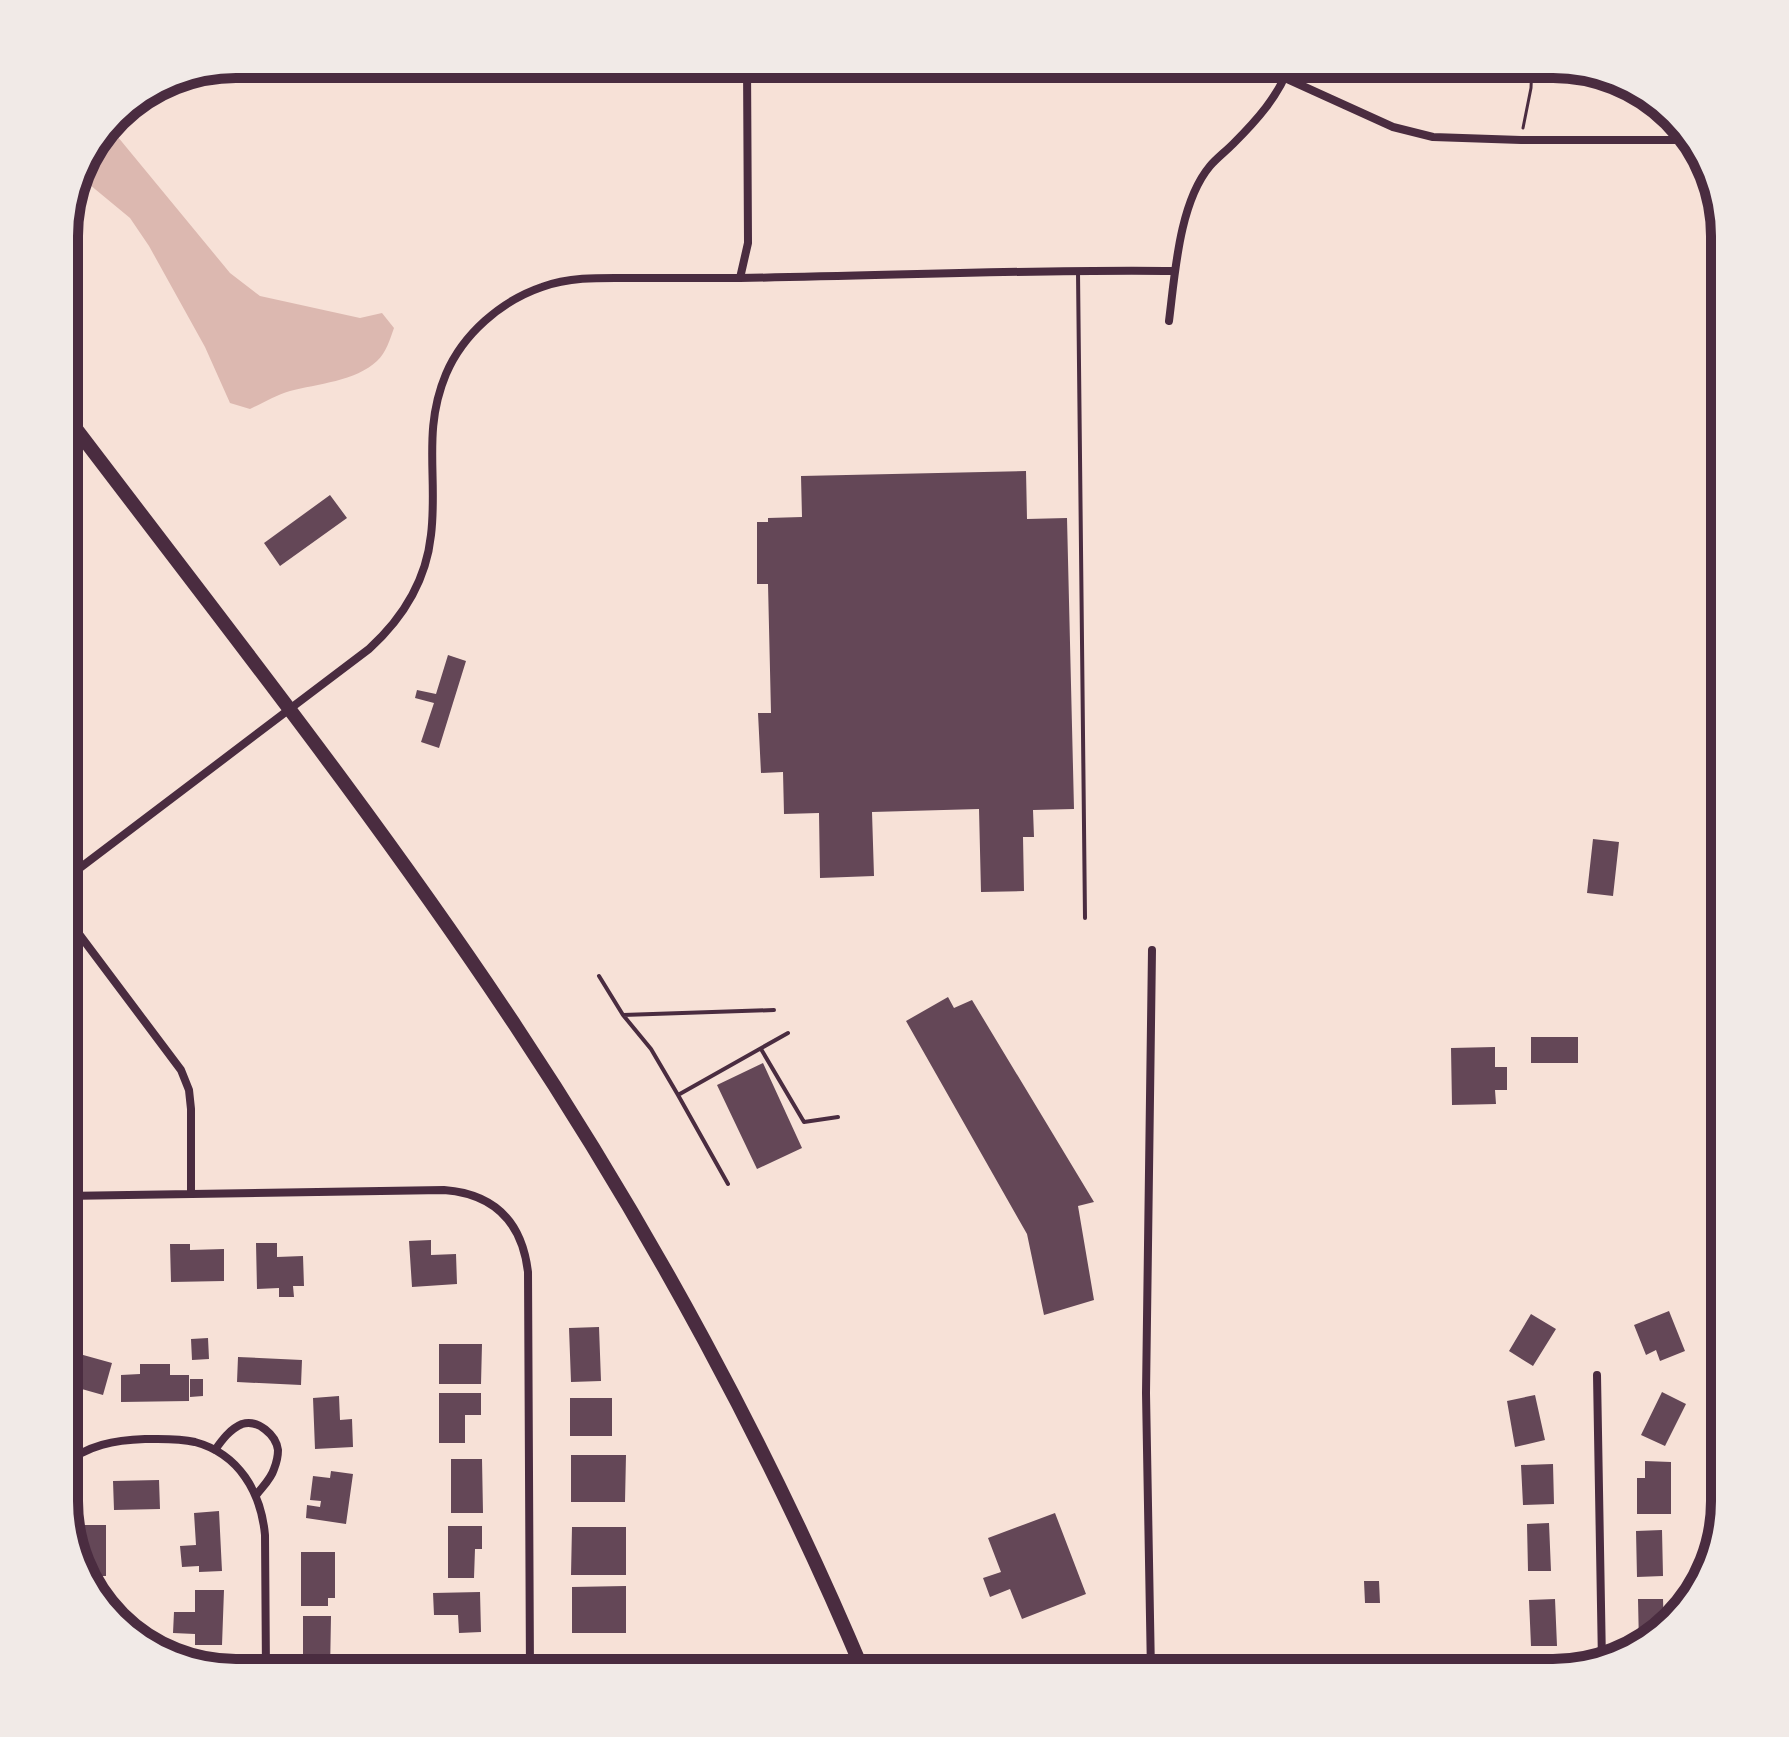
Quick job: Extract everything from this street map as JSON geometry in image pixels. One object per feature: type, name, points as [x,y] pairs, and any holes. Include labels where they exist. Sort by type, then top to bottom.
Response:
[{"type":"main road","points":[[78,431],[443,919],[592,1146],[663,1267],[732,1395],[794,1517],[858,1659]]},
{"type":"street","points":[[740,278],[748,243],[747,78]]},
{"type":"street","points":[[1169,321],[1175,271],[1194,191],[1210,166],[1245,132],[1274,97],[1285,78],[1393,127],[1433,137],[1678,140]]},
{"type":"street","points":[[78,869],[369,649],[388,632],[406,609],[419,584],[432,534],[431,445],[437,399],[447,371],[462,347],[495,312],[516,298],[567,280],[594,278],[1175,271]]},
{"type":"street","points":[[78,933],[181,1070],[189,1090],[191,1109],[191,1194]]},
{"type":"street","points":[[1151,1659],[1146,1393],[1152,950]]},
{"type":"street","points":[[78,1196],[444,1190],[480,1197],[508,1218],[526,1253],[528,1272],[530,1659]]},
{"type":"street","points":[[1597,1375],[1602,1652]]},
{"type":"street","points":[[215,1450],[224,1436],[243,1424],[256,1425],[271,1433],[278,1450],[276,1466],[257,1494]]},
{"type":"street","points":[[79,1453],[106,1442],[175,1439],[215,1450],[247,1478],[257,1494],[263,1514],[266,1659]]},
{"type":"lane","points":[[1078,270],[1085,918]]},
{"type":"lane","points":[[599,976],[623,1015],[651,1049],[728,1184]]},
{"type":"lane","points":[[623,1015],[774,1010]]},
{"type":"lane","points":[[678,1095],[788,1033]]},
{"type":"lane","points":[[761,1049],[804,1122],[838,1117]]},
{"type":"path","points":[[1521,140],[1531,78]]},
{"type":"shaded area","points":[[115,134],[230,273],[260,296],[360,318],[382,313],[394,328],[387,346],[380,358],[368,368],[336,381],[285,393],[250,409],[230,403],[205,347],[130,218],[87,183],[94,166]]},
{"type":"building","points":[[1026,471],[1027,519],[1067,518],[1074,809],[1033,810],[1034,837],[1023,837],[1024,891],[981,892],[979,809],[872,812],[874,876],[820,878],[819,813],[784,814],[783,772],[761,773],[758,713],[771,713],[768,584],[757,584],[757,522],[768,522],[768,518],[802,517],[801,476]]},
{"type":"building","points":[[330,495],[347,518],[280,566],[264,543]]},
{"type":"building","points":[[448,655],[466,661],[439,748],[421,742],[434,703],[415,698],[417,690],[436,694]]},
{"type":"building","points":[[1593,839],[1619,842],[1613,896],[1587,893]]},
{"type":"building","points":[[948,997],[954,1008],[972,1000],[1094,1202],[1078,1206],[1094,1300],[1044,1315],[1027,1234],[906,1021]]},
{"type":"building","points":[[1531,1037],[1578,1037],[1578,1063],[1531,1063]]},
{"type":"building","points":[[1495,1047],[1495,1067],[1507,1067],[1507,1090],[1495,1090],[1496,1104],[1452,1105],[1451,1048]]},
{"type":"building","points":[[763,1063],[802,1148],[757,1169],[717,1085]]},
{"type":"building","points":[[431,1240],[431,1255],[456,1254],[457,1284],[412,1287],[409,1241]]},
{"type":"building","points":[[256,1243],[277,1243],[277,1257],[303,1256],[304,1286],[293,1286],[294,1297],[279,1297],[279,1288],[257,1289]]},
{"type":"building","points":[[170,1244],[190,1244],[190,1250],[224,1249],[224,1281],[171,1282]]},
{"type":"building","points":[[1669,1311],[1685,1351],[1660,1361],[1656,1350],[1646,1355],[1634,1325]]},
{"type":"building","points":[[1531,1314],[1556,1329],[1533,1366],[1509,1351]]},
{"type":"building","points":[[599,1327],[601,1381],[571,1382],[569,1328]]},
{"type":"building","points":[[208,1338],[209,1359],[192,1360],[191,1339]]},
{"type":"building","points":[[439,1344],[482,1344],[481,1384],[439,1384]]},
{"type":"building","points":[[78,1354],[112,1363],[103,1395],[78,1388]]},
{"type":"building","points":[[238,1357],[302,1360],[301,1385],[237,1382]]},
{"type":"building","points":[[140,1364],[170,1364],[170,1375],[189,1375],[189,1401],[121,1402],[121,1375],[140,1374]]},
{"type":"building","points":[[190,1379],[203,1379],[203,1396],[190,1397]]},
{"type":"building","points":[[1662,1392],[1686,1404],[1665,1446],[1641,1435]]},
{"type":"building","points":[[439,1393],[481,1393],[481,1415],[465,1415],[465,1443],[439,1443]]},
{"type":"building","points":[[1535,1395],[1545,1440],[1515,1447],[1507,1401]]},
{"type":"building","points":[[339,1396],[340,1420],[352,1419],[353,1447],[315,1449],[313,1398]]},
{"type":"building","points":[[570,1398],[612,1398],[612,1436],[570,1436]]},
{"type":"building","points":[[571,1455],[626,1455],[625,1502],[571,1502]]},
{"type":"building","points":[[451,1459],[482,1459],[483,1513],[451,1513]]},
{"type":"building","points":[[1645,1461],[1671,1462],[1671,1514],[1637,1514],[1637,1478],[1645,1478]]},
{"type":"building","points":[[1553,1464],[1554,1504],[1523,1505],[1521,1465]]},
{"type":"building","points":[[331,1471],[353,1474],[346,1524],[306,1518],[307,1505],[320,1507],[321,1501],[310,1500],[313,1476],[330,1478]]},
{"type":"building","points":[[159,1480],[160,1509],[114,1510],[113,1481]]},
{"type":"building","points":[[219,1511],[222,1571],[199,1572],[199,1566],[182,1567],[180,1546],[196,1545],[194,1513]]},
{"type":"building","points":[[1055,1513],[1086,1594],[1022,1619],[1010,1589],[990,1597],[983,1578],[1001,1572],[988,1538]]},
{"type":"building","points":[[1549,1523],[1551,1571],[1528,1571],[1527,1524]]},
{"type":"building","points":[[80,1525],[106,1525],[106,1576],[97,1576],[94,1571]]},
{"type":"building","points":[[448,1526],[482,1526],[482,1549],[475,1549],[474,1578],[448,1578]]},
{"type":"building","points":[[572,1527],[626,1527],[626,1575],[571,1575]]},
{"type":"building","points":[[1662,1530],[1663,1576],[1637,1577],[1636,1531]]},
{"type":"building","points":[[301,1552],[335,1552],[335,1598],[328,1598],[328,1606],[301,1606]]},
{"type":"building","points":[[1364,1581],[1379,1581],[1380,1603],[1365,1603]]},
{"type":"building","points":[[626,1586],[626,1633],[572,1633],[572,1587]]},
{"type":"building","points":[[195,1590],[224,1590],[222,1645],[195,1645],[195,1634],[173,1633],[174,1612],[195,1612]]},
{"type":"building","points":[[480,1592],[481,1632],[459,1633],[458,1615],[434,1615],[433,1593]]},
{"type":"building","points":[[1555,1599],[1557,1646],[1531,1646],[1529,1600]]},
{"type":"building","points":[[1638,1599],[1663,1599],[1663,1614],[1639,1634]]},
{"type":"building","points":[[303,1616],[331,1616],[330,1659],[303,1659]]}]
